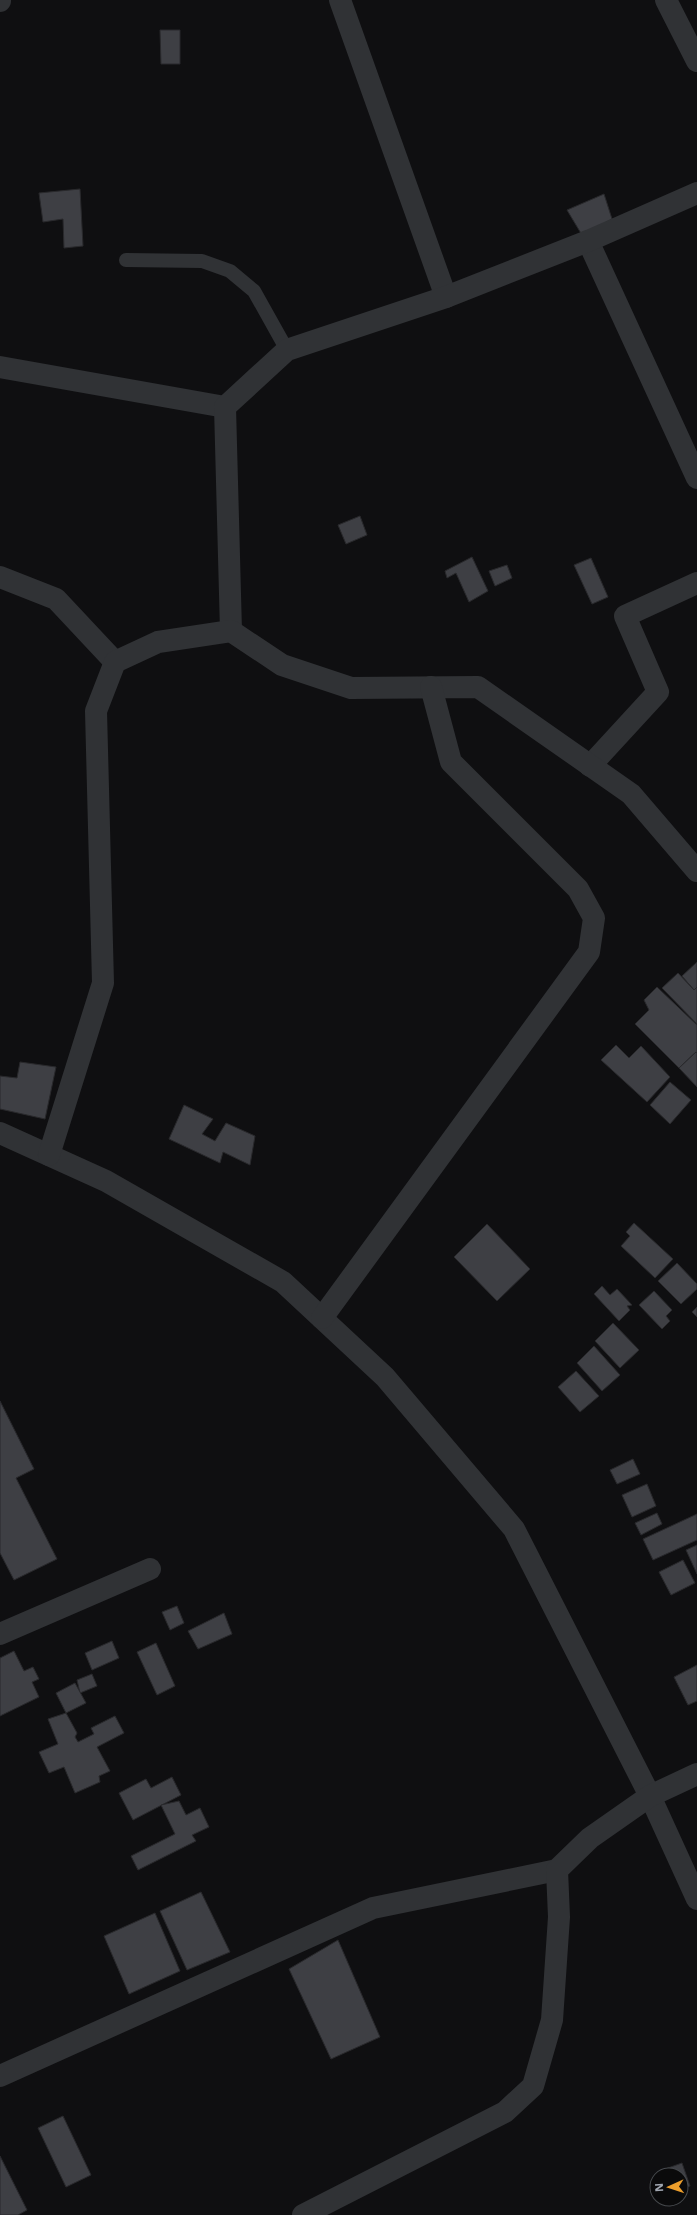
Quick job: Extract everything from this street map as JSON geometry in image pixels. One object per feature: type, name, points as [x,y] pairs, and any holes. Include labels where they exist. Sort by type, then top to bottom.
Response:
[{"type":"street","points":[[340,0],[446,297]]},
{"type":"street","points":[[666,0],[697,62]]},
{"type":"street","points":[[231,631],[225,407],[288,350],[446,297],[588,241],[697,193]]},
{"type":"street","points":[[588,241],[697,478]]},
{"type":"street","points":[[0,367],[225,407]]},
{"type":"street","points":[[0,577],[56,599],[115,662]]},
{"type":"street","points":[[590,766],[658,692],[625,616],[697,583]]},
{"type":"street","points":[[49,1155],[103,983],[96,711],[115,662],[158,642],[231,631],[282,665],[351,688],[478,687],[631,794],[697,871]]},
{"type":"street","points":[[322,1318],[589,952],[594,918],[578,889],[451,762],[431,687]]},
{"type":"street","points":[[0,1133],[106,1181],[283,1282],[385,1377],[514,1529],[650,1796],[697,1899]]},
{"type":"street","points":[[0,1634],[150,1569]]},
{"type":"street","points":[[0,2076],[373,1908],[557,1870],[590,1838],[650,1796],[697,1774]]},
{"type":"street","points":[[303,2215],[505,2112],[533,2086],[552,2020],[560,1917],[557,1870]]},
{"type":"lane","points":[[126,260],[202,261],[230,271],[254,291],[288,350]]},
{"type":"building","points":[[160,30],[180,30],[180,64],[161,64]]},
{"type":"building","points":[[80,189],[83,246],[64,248],[63,219],[43,222],[39,193]]},
{"type":"building","points":[[604,194],[612,219],[582,235],[567,210]]},
{"type":"building","points":[[360,516],[367,535],[346,544],[338,525]]},
{"type":"building","points":[[472,557],[488,591],[469,602],[456,573],[447,578],[445,571]]},
{"type":"building","points":[[591,558],[608,597],[592,604],[574,565]]},
{"type":"building","points":[[507,565],[512,578],[495,586],[489,571]]},
{"type":"building","points":[[697,962],[697,987],[694,990],[682,976]]},
{"type":"building","points":[[678,973],[694,990],[697,987],[697,1024],[662,988]]},
{"type":"building","points":[[657,987],[697,1025],[697,1053],[696,1052],[679,1068],[635,1024],[649,1010],[644,1000]]},
{"type":"building","points":[[616,1045],[629,1058],[641,1046],[670,1077],[647,1102],[601,1060]]},
{"type":"building","points":[[696,1052],[697,1053],[697,1087],[679,1068]]},
{"type":"building","points":[[20,1062],[56,1067],[45,1119],[0,1109],[0,1076],[17,1078]]},
{"type":"building","points":[[670,1082],[691,1100],[670,1124],[650,1105]]},
{"type":"building","points":[[184,1105],[213,1119],[202,1134],[215,1141],[226,1123],[255,1136],[250,1165],[223,1152],[220,1163],[169,1139]]},
{"type":"building","points":[[634,1223],[673,1259],[655,1278],[621,1246],[630,1236],[626,1232]]},
{"type":"building","points":[[487,1224],[530,1269],[497,1301],[454,1257]]},
{"type":"building","points":[[677,1263],[697,1284],[697,1289],[681,1304],[658,1281]]},
{"type":"building","points":[[602,1286],[610,1295],[617,1289],[632,1305],[627,1306],[630,1310],[619,1321],[594,1294]]},
{"type":"building","points":[[654,1291],[672,1310],[666,1316],[670,1321],[662,1329],[639,1305]]},
{"type":"building","points":[[697,1307],[697,1317],[692,1312]]},
{"type":"building","points":[[613,1323],[639,1350],[620,1368],[595,1341]]},
{"type":"building","points":[[594,1346],[620,1375],[602,1391],[577,1363]]},
{"type":"building","points":[[576,1371],[599,1396],[580,1412],[558,1387]]},
{"type":"building","points":[[0,1401],[34,1469],[16,1478],[57,1559],[14,1580],[0,1553]]},
{"type":"building","points":[[633,1459],[640,1474],[617,1484],[610,1470]]},
{"type":"building","points":[[647,1484],[656,1506],[632,1517],[622,1495]]},
{"type":"building","points":[[657,1513],[662,1524],[641,1535],[635,1523]]},
{"type":"building","points":[[697,1514],[697,1540],[653,1560],[643,1539]]},
{"type":"building","points":[[697,1545],[697,1574],[686,1550]]},
{"type":"building","points":[[683,1560],[695,1583],[671,1595],[659,1572]]},
{"type":"building","points":[[177,1606],[184,1623],[170,1630],[162,1612]]},
{"type":"building","points":[[224,1613],[232,1634],[198,1649],[188,1631]]},
{"type":"building","points":[[112,1641],[119,1658],[92,1670],[85,1653]]},
{"type":"building","points":[[156,1643],[175,1686],[157,1695],[137,1652]]},
{"type":"building","points":[[14,1651],[24,1671],[33,1667],[39,1679],[32,1682],[39,1697],[0,1716],[0,1658]]},
{"type":"building","points":[[697,1665],[697,1701],[688,1705],[674,1677]]},
{"type":"building","points":[[92,1674],[97,1686],[80,1693],[77,1680]]},
{"type":"building","points":[[75,1683],[86,1703],[66,1713],[56,1693]]},
{"type":"building","points":[[66,1713],[77,1733],[75,1737],[78,1742],[94,1734],[91,1728],[115,1716],[124,1733],[97,1747],[110,1771],[99,1776],[100,1782],[75,1793],[64,1767],[49,1773],[39,1752],[58,1744],[48,1719]]},
{"type":"building","points":[[172,1777],[181,1795],[133,1820],[119,1793],[146,1779],[151,1788]]},
{"type":"building","points":[[179,1801],[186,1815],[200,1808],[209,1827],[192,1835],[196,1841],[138,1870],[131,1856],[175,1834],[161,1805]]},
{"type":"building","points":[[201,1892],[230,1952],[187,1970],[160,1911]]},
{"type":"building","points":[[155,1913],[180,1971],[129,1994],[104,1936]]},
{"type":"building","points":[[338,1940],[380,2037],[331,2059],[289,1969]]},
{"type":"building","points":[[63,2116],[91,2175],[66,2187],[38,2128]]},
{"type":"building","points":[[0,2156],[27,2210],[18,2215],[0,2215]]},
{"type":"building","points":[[682,2163],[683,2167],[671,2167]]}]
